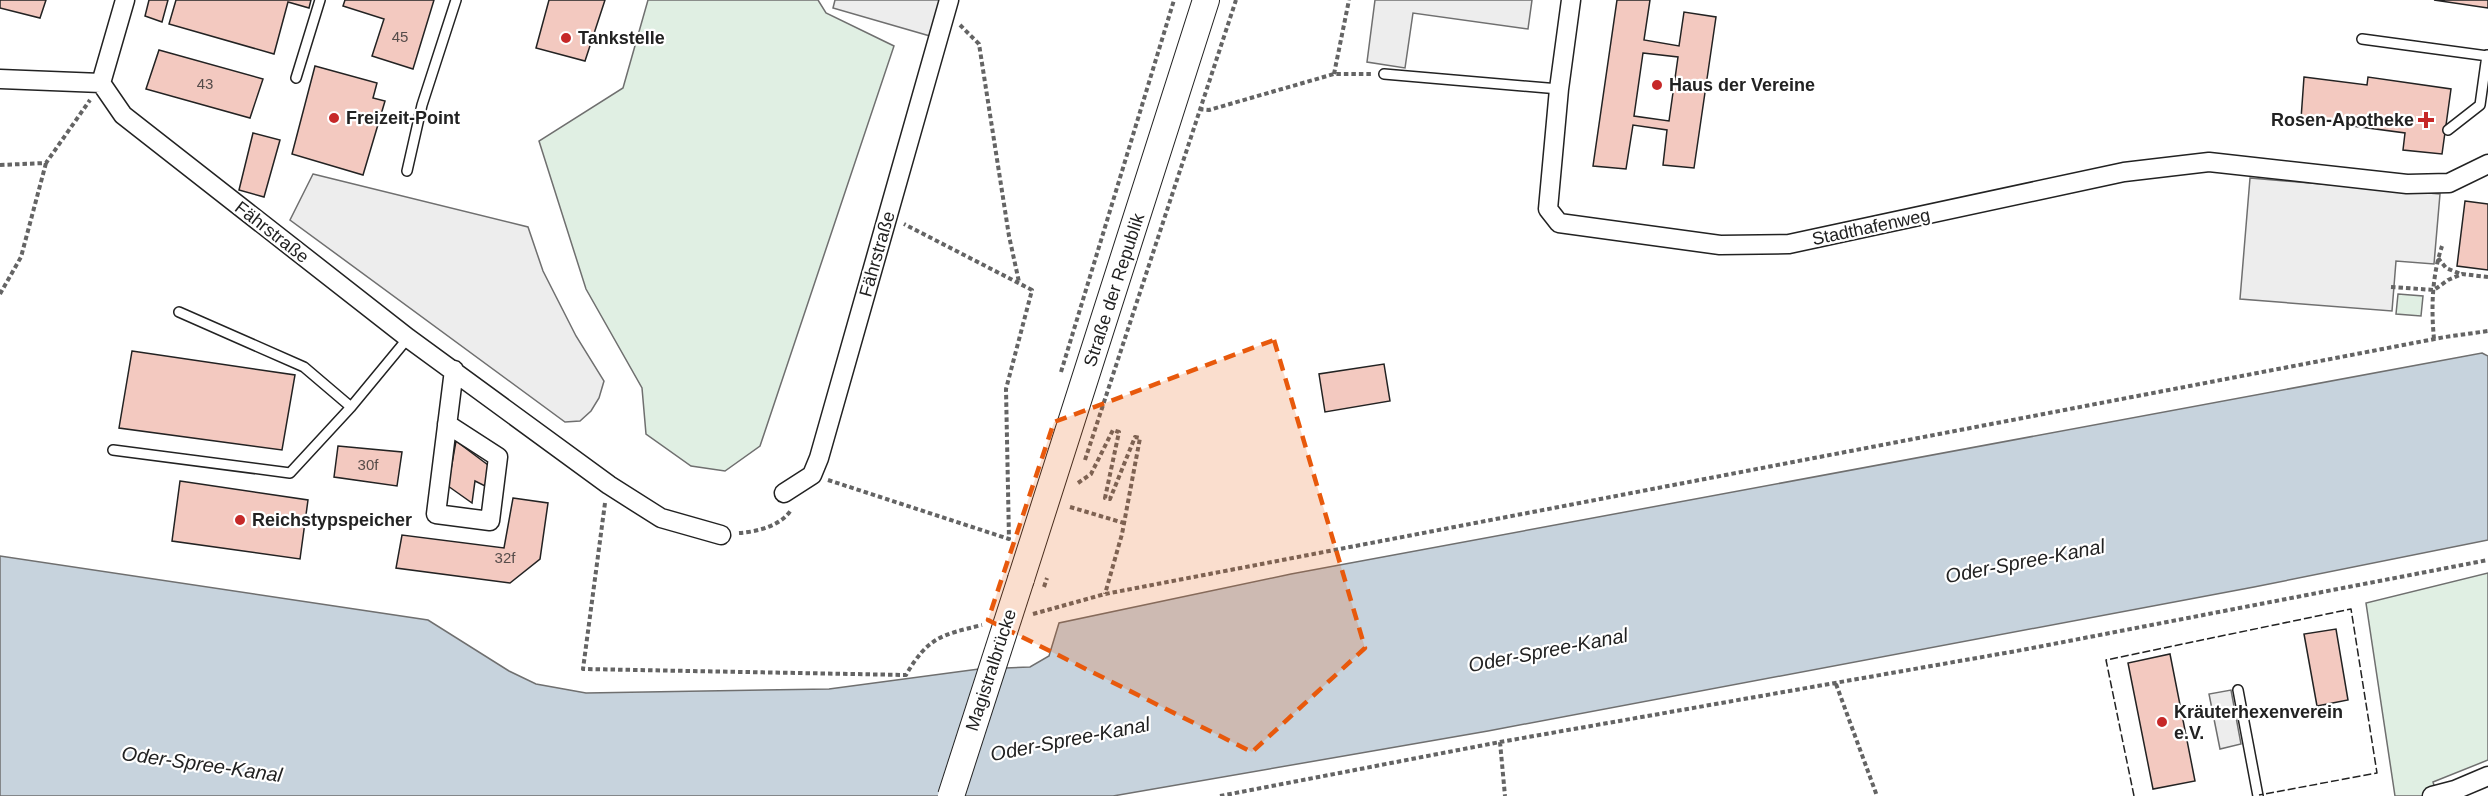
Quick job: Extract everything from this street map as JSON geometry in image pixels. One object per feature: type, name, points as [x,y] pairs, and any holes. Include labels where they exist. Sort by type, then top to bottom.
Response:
[{"type":"main road","name":"Straße der Republik","points":[[1021,579],[1206,0]]},
{"type":"main road","name":"Magistralbrücke","points":[[951,796],[1021,579]]},
{"type":"street","points":[[0,79],[102,83],[125,0]]},
{"type":"street","name":"Stadthafenweg","points":[[1572,0],[1558,89],[1548,209],[1559,223],[1720,245],[1788,244],[2124,172],[2209,162],[2407,184],[2449,183],[2481,170],[2488,164]]},
{"type":"street","name":"Fährstraße","points":[[812,475],[819,459],[947,5]]},
{"type":"street","name":"Fährstraße","points":[[102,83],[123,115],[408,338],[609,485],[661,518],[721,535]]},
{"type":"street","points":[[447,424],[498,457],[490,521],[436,514],[447,424],[454,370]]},
{"type":"street","points":[[788,501],[812,475]]},
{"type":"street","points":[[2432,796],[2457,793],[2488,776]]},
{"type":"lane","points":[[296,78],[320,0]]},
{"type":"lane","points":[[407,171],[423,105],[456,0]]},
{"type":"lane","points":[[2362,39],[2487,56],[2480,105],[2448,130]]},
{"type":"lane","points":[[1384,74],[1558,89]]},
{"type":"lane","points":[[179,312],[304,367],[351,407]]},
{"type":"lane","points":[[113,450],[290,473],[351,407],[408,338]]},
{"type":"lane","points":[[2238,690],[2258,796]]},
{"type":"path","points":[[1059,379],[1174,0]]},
{"type":"path","points":[[1075,491],[1236,0]]},
{"type":"path","points":[[1334,74],[1349,0]]},
{"type":"path","points":[[947,5],[979,44],[1009,236],[1019,283]]},
{"type":"path","points":[[1199,109],[1209,110],[1334,74],[1384,74]]},
{"type":"path","points":[[0,294],[21,257],[46,163],[102,83]]},
{"type":"path","points":[[0,165],[46,163]]},
{"type":"path","points":[[888,216],[1032,290],[1006,389],[1009,539]]},
{"type":"path","points":[[2434,339],[2432,314],[2434,290],[2438,257],[2442,246]]},
{"type":"path","points":[[2438,257],[2446,268],[2462,274],[2488,277]]},
{"type":"path","points":[[2391,287],[2434,290],[2462,274]]},
{"type":"path","points":[[1023,616],[1105,594],[2434,339],[2488,331]]},
{"type":"path","points":[[1078,483],[1091,474],[1113,430],[1119,432],[1105,498],[1110,500],[1135,437],[1140,438],[1124,523],[1105,594]]},
{"type":"path","points":[[812,475],[1009,539]]},
{"type":"path","points":[[609,485],[602,513],[583,669],[906,675],[916,656],[928,643],[955,632],[989,624]]},
{"type":"path","points":[[1067,517],[1072,499]]},
{"type":"path","points":[[721,535],[756,532],[786,517],[788,501]]},
{"type":"path","points":[[1070,507],[1124,523]]},
{"type":"path","points":[[1006,548],[1016,518]]},
{"type":"path","points":[[1220,796],[1500,742],[1836,684],[2488,560]]},
{"type":"path","points":[[1047,578],[1050,568]]},
{"type":"path","points":[[1836,684],[1877,796]]},
{"type":"path","points":[[1500,742],[1504,796]]},
{"type":"highlighted area","points":[[1274,340],[1365,648],[1252,752],[988,620],[1054,422]]},
{"type":"green space","points":[[648,0],[818,0],[826,13],[894,46],[760,446],[725,471],[691,466],[646,434],[642,388],[586,289],[539,141],[623,88]]},
{"type":"green space","points":[[2398,294],[2423,296],[2421,316],[2396,314]]},
{"type":"green space","points":[[2488,573],[2488,760],[2433,782],[2437,796],[2395,796],[2366,603]]},
{"type":"shaded area","points":[[835,0],[940,0],[930,36],[833,8]]},
{"type":"shaded area","points":[[1375,0],[1532,0],[1528,29],[1413,13],[1405,68],[1367,62]]},
{"type":"shaded area","points":[[313,174],[528,227],[543,271],[576,336],[604,381],[599,398],[591,411],[580,421],[565,422],[290,220]]},
{"type":"shaded area","points":[[2250,178],[2440,194],[2434,264],[2396,261],[2392,311],[2240,299]]},
{"type":"shaded area","points":[[2231,690],[2241,744],[2220,749],[2209,694]]},
{"type":"water","name":"Oder-Spree-Kanal","points":[[2482,353],[2488,356],[2488,540],[2254,587],[1488,731],[1113,796],[0,796],[0,556],[428,620],[509,671],[536,684],[586,693],[829,689],[979,669],[1030,667],[1049,656],[1059,623],[1291,574]]},
{"type":"building","points":[[0,0],[46,0],[40,18],[0,8]]},
{"type":"building","points":[[149,0],[168,0],[162,22],[145,16]]},
{"type":"building","points":[[176,0],[311,0],[309,8],[288,2],[274,54],[169,24]]},
{"type":"building","points":[[345,0],[434,0],[413,69],[372,56],[384,19],[343,6]]},
{"type":"building","name":"Tankstelle","points":[[549,0],[605,0],[585,61],[536,48]]},
{"type":"building","points":[[1617,0],[1650,0],[1644,40],[1679,46],[1684,12],[1716,17],[1694,168],[1663,165],[1667,130],[1633,125],[1626,169],[1593,166]],"holes":[[[1643,53],[1678,57],[1669,121],[1634,116]]]},
{"type":"building","points":[[2434,0],[2488,0],[2488,8]]},
{"type":"building","points":[[159,50],[263,79],[250,118],[146,89]]},
{"type":"building","points":[[315,66],[377,83],[373,98],[385,101],[363,175],[292,154]]},
{"type":"building","points":[[2304,77],[2367,85],[2368,77],[2451,89],[2442,154],[2403,150],[2405,133],[2301,119]]},
{"type":"building","points":[[253,133],[280,140],[264,197],[239,190]]},
{"type":"building","points":[[2465,201],[2488,204],[2488,270],[2457,266]]},
{"type":"building","points":[[132,351],[295,375],[282,450],[119,428]]},
{"type":"building","points":[[1384,364],[1390,401],[1325,412],[1319,374]]},
{"type":"building","points":[[456,441],[492,468],[487,487],[475,481],[472,503],[448,486]]},
{"type":"building","points":[[338,446],[402,452],[397,486],[334,477]]},
{"type":"building","name":"Reichstypspeicher","points":[[180,481],[308,500],[300,559],[172,541]]},
{"type":"building","points":[[513,498],[548,503],[540,559],[510,583],[396,568],[402,535],[504,548]]},
{"type":"building","points":[[2336,629],[2348,700],[2317,706],[2304,634]]},
{"type":"building","name":"Kräuterhexenverein e.V.","points":[[2170,654],[2195,781],[2153,789],[2128,663]]},
{"type":"fence","points":[[2134,796],[2106,660],[2351,609],[2377,773],[2259,795]]},
{"type":"place","name":"Tankstelle","points":[[566,38]]},
{"type":"place","name":"Haus der Vereine","points":[[1657,85]]},
{"type":"place","name":"Freizeit-Point","points":[[334,118]]},
{"type":"place","name":"Rosen-Apotheke","points":[[2426,120]]},
{"type":"place","name":"Reichstypspeicher","points":[[240,520]]},
{"type":"place","name":"Kräuterhexenverein e.V.","points":[[2162,722]]}]
